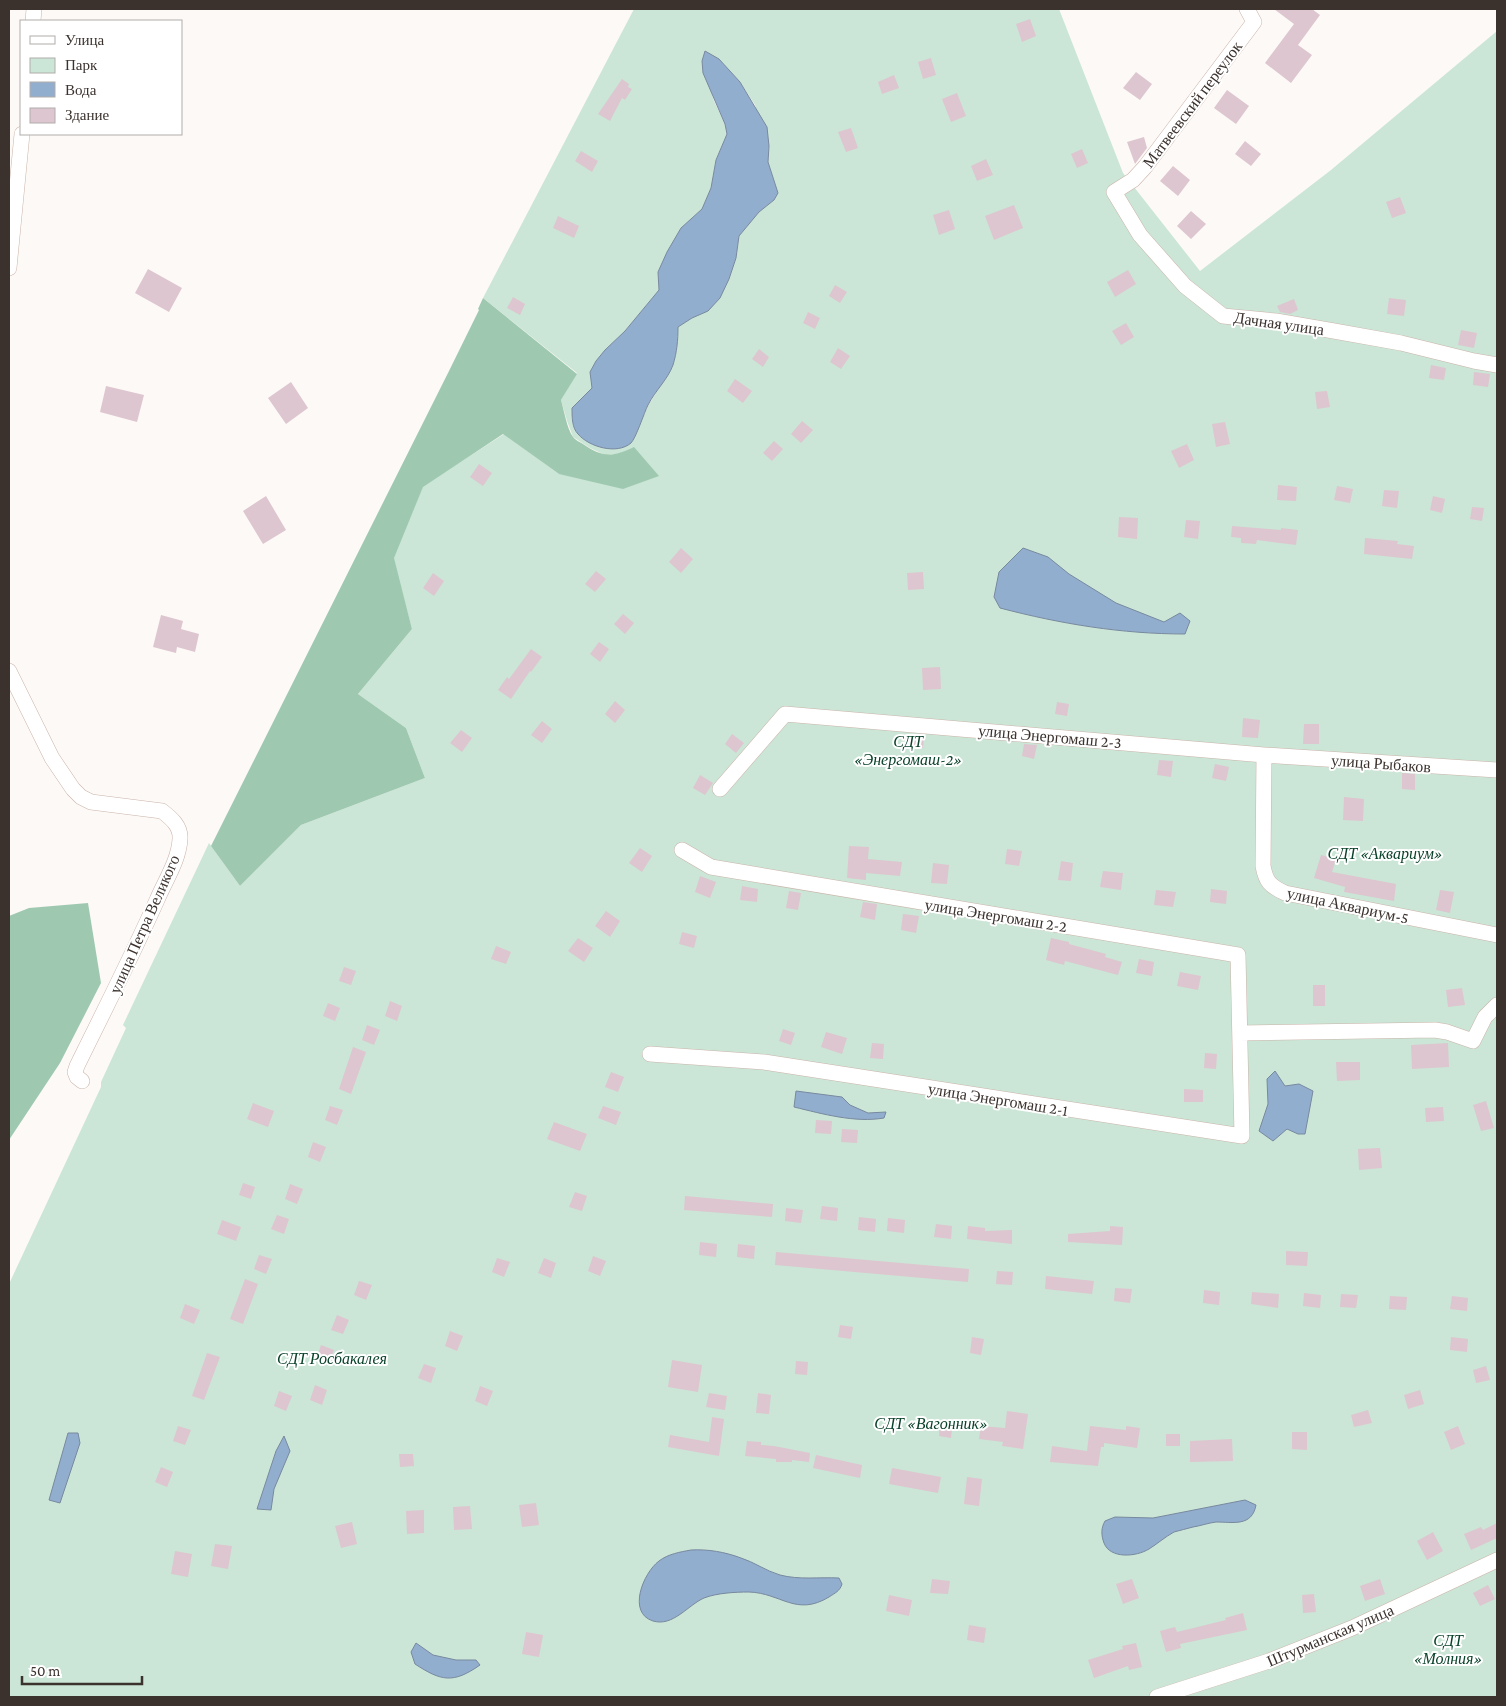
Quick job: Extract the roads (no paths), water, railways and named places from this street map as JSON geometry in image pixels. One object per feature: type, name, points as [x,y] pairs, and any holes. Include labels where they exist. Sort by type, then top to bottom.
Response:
[{"type":"street","name":"Матвеевский переулок","points":[[1114,192],[1133,180],[1144,167],[1254,22],[1247,9]]},
{"type":"street","points":[[9,268],[13,195],[22,135]]},
{"type":"street","name":"Дачная улица","points":[[1114,192],[1140,235],[1185,286],[1223,316],[1276,321],[1353,334],[1497,365]]},
{"type":"street","name":"улица Петра Великого","points":[[9,671],[52,758],[72,789],[81,798],[91,802],[162,811],[172,818],[178,828],[180,838],[177,854],[137,943],[77,1066],[75,1072],[82,1081]]},
{"type":"street","name":"улица Энергомаш 2-3","points":[[720,788],[786,714],[1264,755]]},
{"type":"street","name":"улица Рыбаков","points":[[1264,755],[1497,770]]},
{"type":"street","name":"улица Аквариум-5","points":[[1264,755],[1263,866],[1266,879],[1275,888],[1285,893],[1497,935]]},
{"type":"street","name":"улица Энергомаш 2-2","points":[[682,850],[711,867],[1238,955],[1240,1033]]},
{"type":"street","points":[[1240,1033],[1435,1030],[1473,1041],[1484,1017],[1497,1004]]},
{"type":"street","name":"улица Энергомаш 2-1","points":[[650,1054],[764,1062],[1242,1136],[1240,1033]]},
{"type":"street","name":"Штурманская улица","points":[[1157,1697],[1269,1662],[1342,1632],[1497,1560]]},
{"type":"water","points":[[705,51],[719,59],[740,82],[767,127],[768,162],[778,193],[774,200],[759,212],[739,236],[736,258],[720,298],[708,311],[678,327],[673,365],[648,405],[631,443],[625,447],[603,448],[589,443],[576,432],[572,408],[592,388],[590,372],[596,361],[625,331],[659,290],[658,272],[681,228],[702,209],[711,188],[716,160],[727,134],[725,124],[703,73],[702,61]]},
{"type":"water","points":[[1023,548],[1048,557],[1069,574],[1116,603],[1164,622],[1180,613],[1190,621],[1185,634],[1161,634],[1092,627],[1000,608],[994,597],[999,572]]},
{"type":"water","points":[[1275,1071],[1285,1086],[1299,1084],[1313,1091],[1305,1134],[1298,1134],[1287,1129],[1273,1141],[1259,1131],[1268,1104],[1267,1079]]},
{"type":"water","points":[[796,1091],[842,1097],[850,1105],[868,1113],[886,1112],[884,1118],[862,1119],[839,1117],[794,1107]]},
{"type":"water","points":[[68,1433],[78,1433],[80,1443],[60,1503],[49,1500]]},
{"type":"water","points":[[284,1436],[290,1451],[274,1489],[271,1510],[257,1509],[276,1451]]},
{"type":"water","points":[[1245,1500],[1256,1505],[1254,1512],[1246,1520],[1241,1522],[1213,1522],[1174,1532],[1144,1552],[1137,1554],[1124,1555],[1112,1552],[1107,1548],[1103,1540],[1102,1529],[1105,1521],[1115,1517],[1153,1518]]},
{"type":"water","points":[[691,1550],[729,1554],[787,1577],[839,1578],[842,1584],[839,1590],[829,1597],[817,1603],[807,1605],[789,1602],[760,1593],[732,1593],[704,1598],[667,1621],[653,1621],[645,1617],[639,1602],[640,1592],[648,1574],[659,1561],[674,1554]]},
{"type":"water","points":[[416,1643],[433,1655],[456,1660],[476,1660],[480,1665],[454,1678],[440,1677],[415,1664],[411,1652]]},
{"type":"park label","name":"СДТ «Энергомаш-2»","points":[[908,750]]},
{"type":"park label","name":"СДТ «Аквариум»","points":[[1385,853]]},
{"type":"park label","name":"СДТ Росбакалея","points":[[332,1358]]},
{"type":"park label","name":"СДТ «Вагонник»","points":[[931,1423]]},
{"type":"park label","name":"СДТ «Молния»","points":[[1448,1649]]}]
